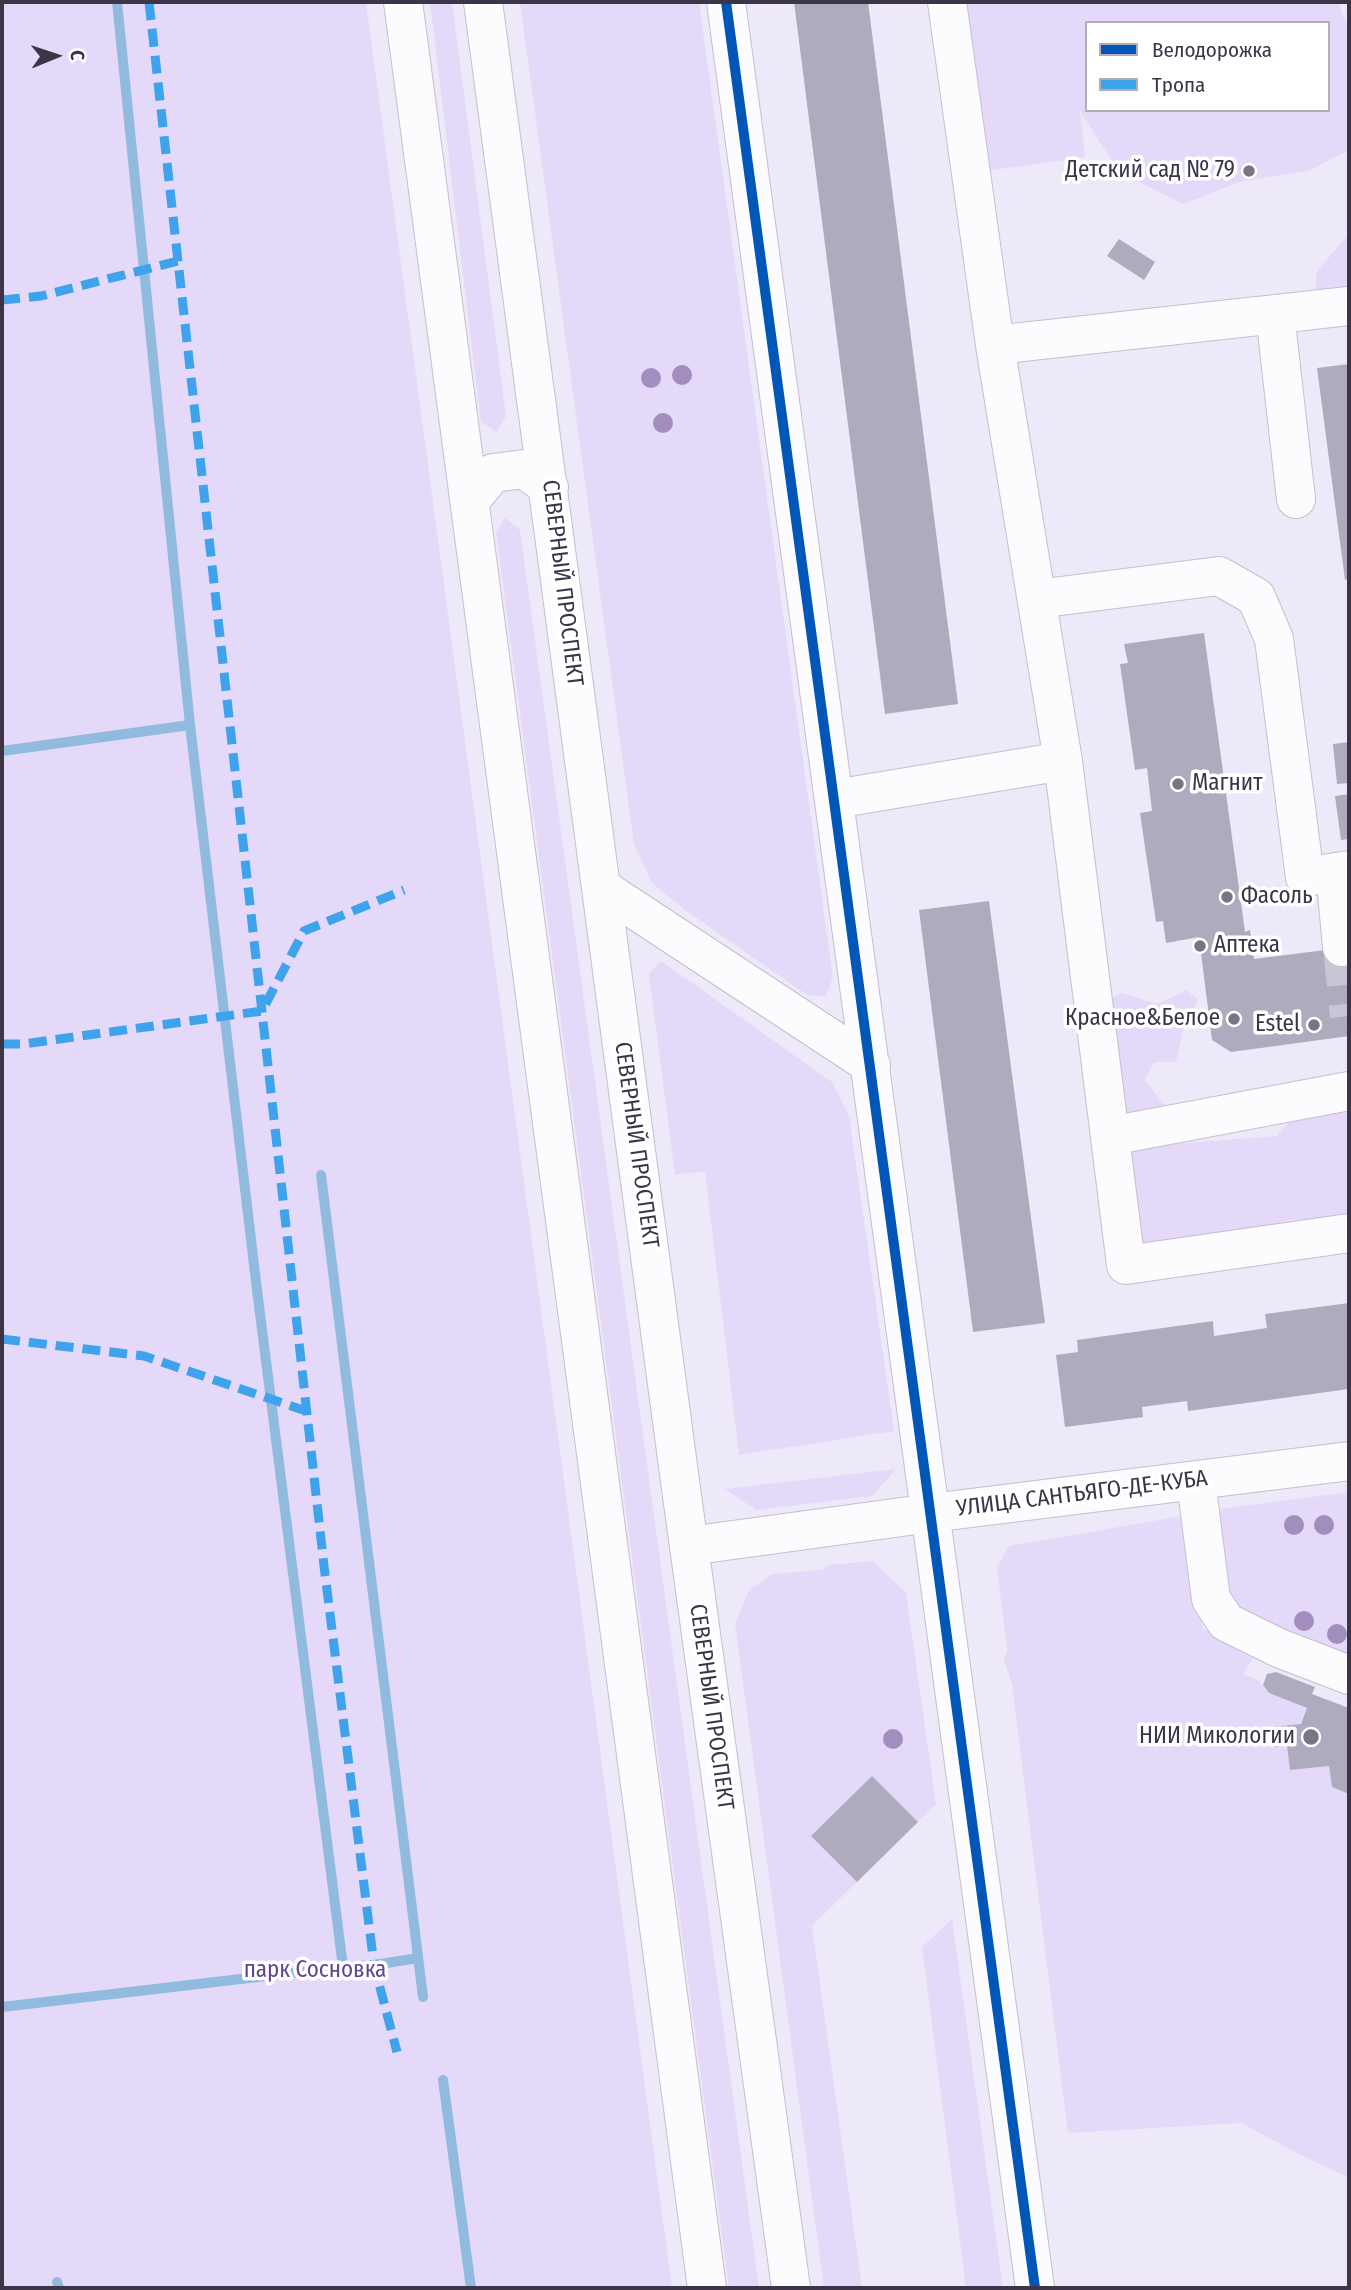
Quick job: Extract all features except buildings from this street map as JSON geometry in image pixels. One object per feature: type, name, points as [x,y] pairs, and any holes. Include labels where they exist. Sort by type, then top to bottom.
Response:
[{"type":"main road","points":[[403,2],[707,2288]]},
{"type":"main road","name":"СЕВЕРНЫЙ ПРОСПЕКТ","points":[[483,2],[791,2288]]},
{"type":"main road","points":[[726,2],[1035,2288]]},
{"type":"main road","points":[[947,2],[995,345],[1063,761],[1126,1265],[1349,1233]]},
{"type":"main road","points":[[995,345],[1349,306]]},
{"type":"main road","points":[[1275,314],[1296,499]]},
{"type":"main road","points":[[470,501],[493,473],[524,469],[550,487]]},
{"type":"main road","points":[[1037,599],[1219,576],[1256,597],[1274,639],[1305,877],[1342,871],[1342,947]]},
{"type":"main road","points":[[835,799],[1063,761]]},
{"type":"main road","points":[[602,888],[871,1065]]},
{"type":"main road","points":[[1110,1136],[1349,1091]]},
{"type":"main road","name":"УЛИЦА САНТЬЯГО-ДЕ-КУБА","points":[[690,1546],[1349,1461]]},
{"type":"main road","points":[[1196,1481],[1211,1599],[1226,1622],[1279,1648],[1349,1675]]},
{"type":"green space","name":"парк Сосновка","points":[[2,2],[366,2],[672,2288],[2,2288]]},
{"type":"green space","points":[[430,2],[452,2],[506,416],[497,432],[481,422]]},
{"type":"green space","points":[[520,2],[699,2],[833,978],[825,997],[807,995],[685,910],[652,883],[634,844]]},
{"type":"green space","points":[[960,2],[1338,2],[1349,29],[1349,150],[1310,170],[1239,182],[1183,204],[1119,172],[1080,111],[1085,157],[986,171]]},
{"type":"green space","points":[[1349,234],[1349,295],[1315,292],[1317,271]]},
{"type":"green space","points":[[505,518],[520,530],[759,2288],[729,2288],[496,532]]},
{"type":"green space","points":[[661,961],[832,1082],[849,1116],[894,1431],[739,1455],[705,1171],[675,1175],[649,974]]},
{"type":"green space","points":[[1187,990],[1198,1000],[1183,1030],[1176,1062],[1154,1062],[1145,1080],[1173,1116],[1174,1144],[1277,1136],[1296,1114],[1349,1081],[1349,1219],[1291,1220],[1166,1249],[1143,1244],[1097,1031],[1099,1004],[1121,993],[1157,1004]]},
{"type":"green space","points":[[896,1469],[872,1496],[756,1510],[725,1489]]},
{"type":"green space","points":[[1349,1492],[1349,1663],[1242,1614],[1228,1597],[1214,1514],[1220,1509]]},
{"type":"green space","points":[[1188,1515],[1203,1629],[1259,1648],[1243,1674],[1258,1680],[1269,1693],[1307,1708],[1301,1724],[1273,1727],[1275,1747],[1287,1746],[1290,1770],[1329,1766],[1332,1787],[1349,1794],[1349,2178],[1241,2123],[1068,2133],[1012,1684],[1004,1660],[1007,1650],[997,1567],[1009,1546]]},
{"type":"green space","points":[[873,1561],[906,1593],[936,1804],[812,1926],[862,2288],[824,2288],[735,1623],[749,1590],[772,1574],[822,1570],[829,1565]]},
{"type":"green space","points":[[952,1919],[1003,2288],[966,2288],[922,1947]]},
{"type":"waterway","points":[[117,2],[190,725],[257,1290],[343,1967],[418,1958]]},
{"type":"waterway","points":[[2,751],[190,725]]},
{"type":"waterway","points":[[321,1175],[423,1997]]},
{"type":"waterway","points":[[2,2007],[343,1967]]},
{"type":"waterway","points":[[443,2080],[471,2288]]},
{"type":"waterway","points":[[57,2282],[59,2288]]},
{"type":"tunnel","points":[[1342,947],[1349,1016]]},
{"type":"marked path","points":[[149,2],[324,1566],[374,1965],[397,2052]]},
{"type":"marked path","points":[[2,300],[41,296],[178,261]]},
{"type":"marked path","points":[[2,1044],[23,1044],[262,1011],[304,931],[404,890]]},
{"type":"marked path","points":[[2,1339],[144,1356],[306,1411]]},
{"type":"cycle path","points":[[726,2],[1035,2288]]},
{"type":"place","name":"Детский сад № 79","points":[[1249,171]]},
{"type":"place","name":"Магнит","points":[[1178,784]]},
{"type":"place","name":"Фасоль","points":[[1227,897]]},
{"type":"place","name":"Аптека","points":[[1200,946]]},
{"type":"place","name":"Красное&Белое","points":[[1234,1019]]},
{"type":"place","name":"Estel","points":[[1314,1025]]},
{"type":"place","name":"НИИ Микологии","points":[[1311,1737]]}]
